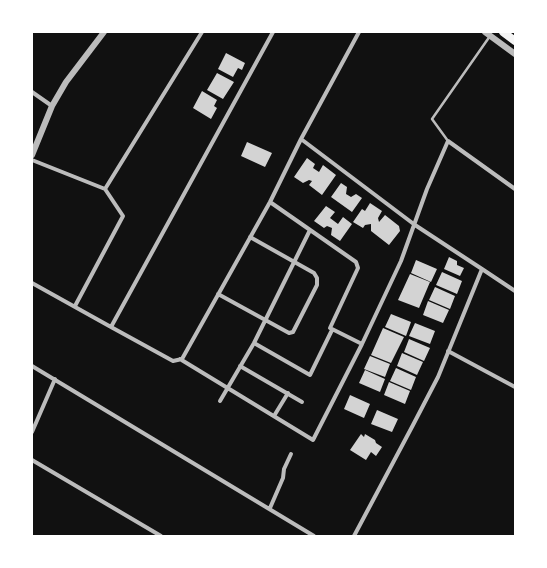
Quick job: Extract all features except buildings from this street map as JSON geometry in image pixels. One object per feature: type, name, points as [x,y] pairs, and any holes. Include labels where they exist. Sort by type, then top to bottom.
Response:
[{"type":"highway","points":[[503,32],[515,41]]},
{"type":"street","points":[[32,155],[52,106],[66,82],[104,32]]},
{"type":"street","points":[[105,190],[202,32]]},
{"type":"street","points":[[111,327],[273,32]]},
{"type":"street","points":[[32,283],[173,361],[182,359],[270,202],[301,139],[359,32]]},
{"type":"street","points":[[489,34],[515,54]]},
{"type":"street","points":[[32,92],[52,106]]},
{"type":"street","points":[[301,139],[415,225],[515,292]]},
{"type":"street","points":[[180,359],[313,440],[362,344],[401,261],[427,190],[448,141],[515,189]]},
{"type":"street","points":[[32,160],[105,190],[123,216],[75,306]]},
{"type":"street","points":[[254,343],[310,375],[332,330],[330,328],[358,268],[356,262],[270,202]]},
{"type":"street","points":[[220,401],[254,343],[310,230]]},
{"type":"street","points":[[218,294],[289,333],[293,332],[317,285],[317,278],[314,273],[250,237]]},
{"type":"street","points":[[354,536],[438,377],[482,269]]},
{"type":"street","points":[[332,330],[362,344]]},
{"type":"street","points":[[448,351],[515,387]]},
{"type":"street","points":[[32,366],[270,508],[314,536]]},
{"type":"street","points":[[240,366],[302,402]]},
{"type":"street","points":[[32,432],[55,379]]},
{"type":"street","points":[[274,416],[288,393]]},
{"type":"street","points":[[270,508],[283,478],[284,469],[291,454]]},
{"type":"street","points":[[32,460],[162,536]]},
{"type":"lane","points":[[448,141],[432,119],[489,34]]}]
